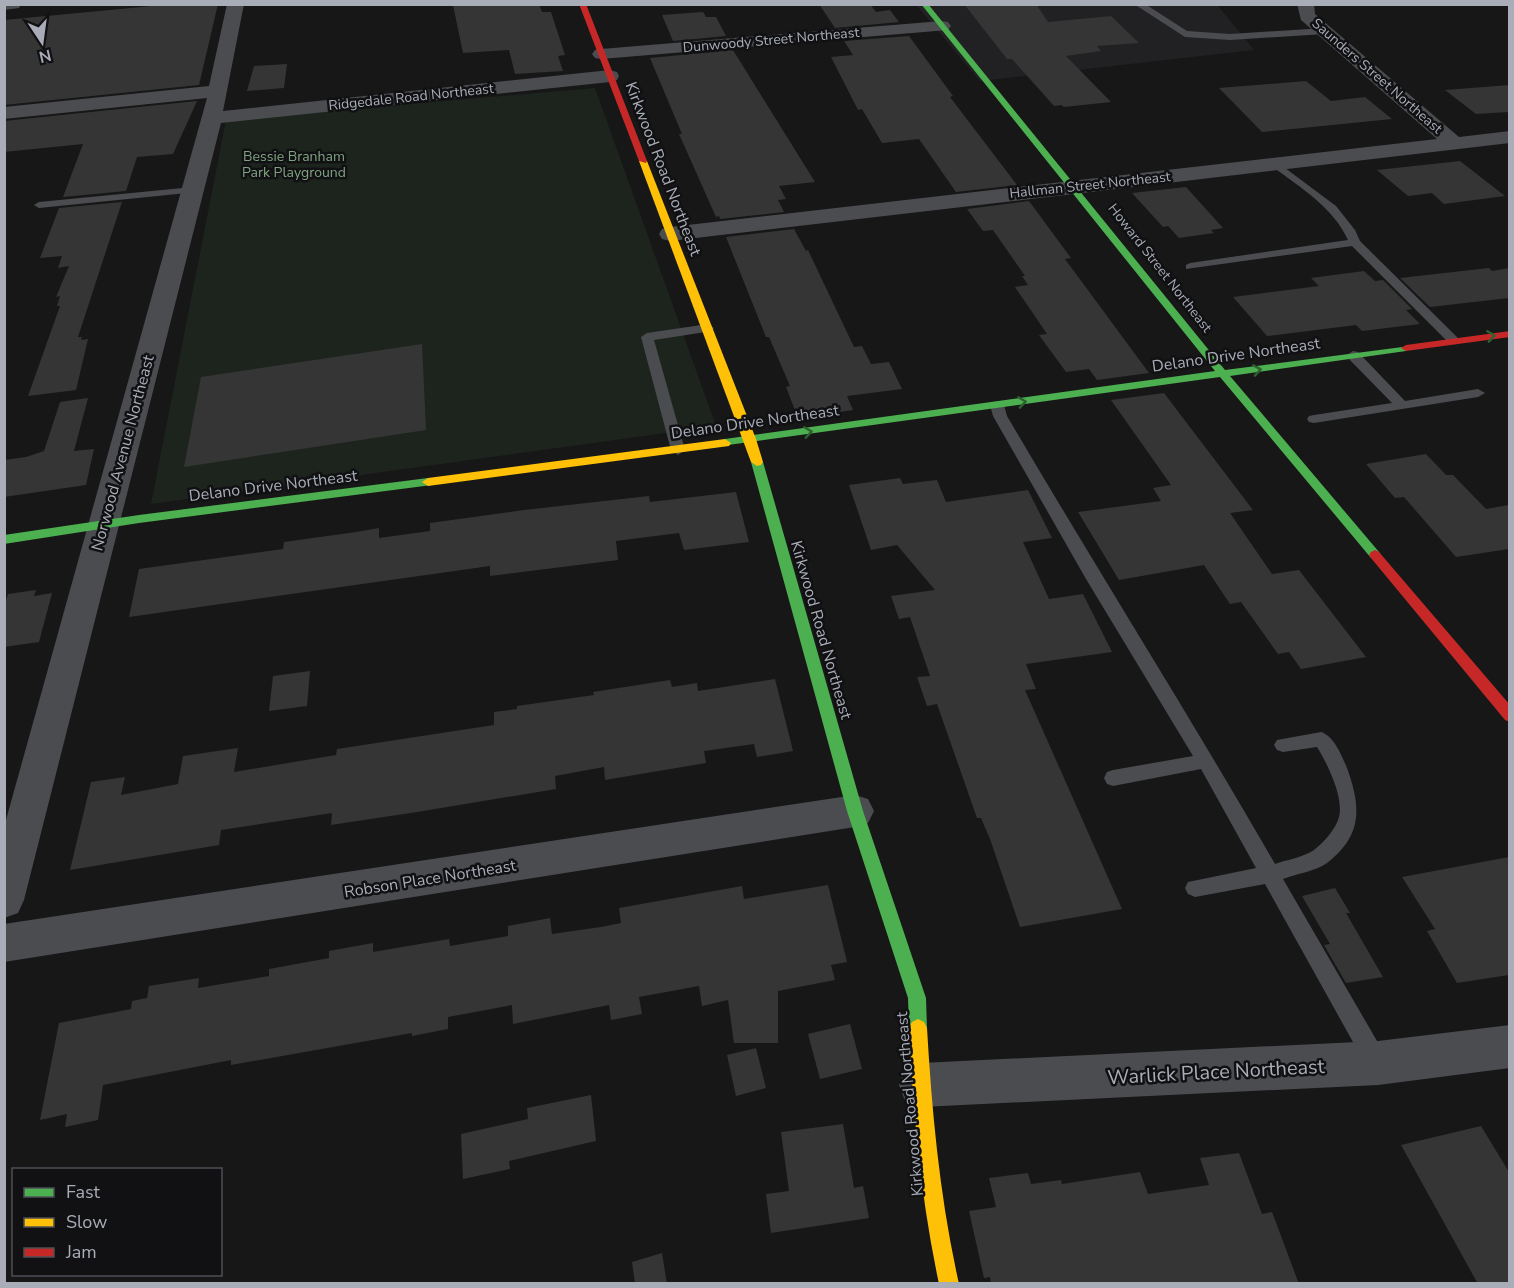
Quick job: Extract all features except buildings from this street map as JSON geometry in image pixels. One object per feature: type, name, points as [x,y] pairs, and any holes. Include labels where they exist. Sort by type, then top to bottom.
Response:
[{"type":"street","points":[[4,5],[13,4]]},
{"type":"street","name":"Norwood Avenue Northeast","points":[[4,900],[193,189],[215,104],[236,4]]},
{"type":"street","name":"Kirkwood Road Northeast","points":[[582,4],[750,440],[855,812],[917,998],[921,1085],[940,1247],[949,1284]]},
{"type":"street","name":"Howard Street Northeast","points":[[924,4],[1074,187],[1223,375],[1509,716]]},
{"type":"street","name":"Saunders Street Northeast","points":[[1305,4],[1308,16],[1455,144]]},
{"type":"street","name":"Dunwoody Street Northeast","points":[[601,54],[942,26]]},
{"type":"street","name":"Ridgedale Road Northeast","points":[[4,112],[215,104],[610,76]]},
{"type":"street","name":"Hallman Street Northeast","points":[[670,234],[1509,137]]},
{"type":"street","name":"Delano Drive Northeast","points":[[4,540],[104,524],[678,450],[1509,334]]},
{"type":"street","name":"Robson Place Northeast","points":[[4,943],[855,812]]},
{"type":"street","name":"Warlick Place Northeast","points":[[921,1085],[1378,1063],[1509,1046]]},
{"type":"lane","points":[[1138,4],[1185,34],[1230,37],[1325,31]]},
{"type":"lane","points":[[1277,165],[1323,200],[1350,227],[1355,242],[1454,341]]},
{"type":"lane","points":[[39,205],[193,189]]},
{"type":"lane","points":[[1190,267],[1318,250],[1355,242]]},
{"type":"lane","points":[[678,450],[647,337],[708,328]]},
{"type":"lane","points":[[1353,355],[1402,406]]},
{"type":"lane","points":[[1314,419],[1478,393]]},
{"type":"lane","points":[[997,405],[1000,416],[1088,567],[1206,761],[1378,1063]]},
{"type":"lane","points":[[1195,888],[1270,874],[1319,858],[1339,837],[1349,816],[1346,791],[1334,758],[1321,739],[1283,745]]},
{"type":"lane","points":[[1113,778],[1206,761]]},
{"type":"shaded area","points":[[916,5],[1219,5],[1254,50],[980,81]]},
{"type":"green space","name":"Bessie Branham Park Playground","points":[[595,88],[716,426],[151,504],[226,120]]},
{"type":"traffic: fast","points":[[924,4],[1232,385],[1375,555]]},
{"type":"traffic: fast","points":[[725,443],[1406,348]]},
{"type":"traffic: fast","points":[[757,462],[855,811],[917,998],[918,1028]]},
{"type":"traffic: fast","points":[[4,540],[139,519],[428,482]]},
{"type":"traffic: slow","points":[[643,161],[757,462]]},
{"type":"traffic: slow","points":[[428,482],[725,443]]},
{"type":"traffic: slow","points":[[918,1028],[928,1157],[936,1221],[949,1284]]},
{"type":"traffic: jam","points":[[582,4],[643,161]]},
{"type":"traffic: jam","points":[[1406,348],[1510,334]]},
{"type":"traffic: jam","points":[[1375,555],[1510,716]]}]
